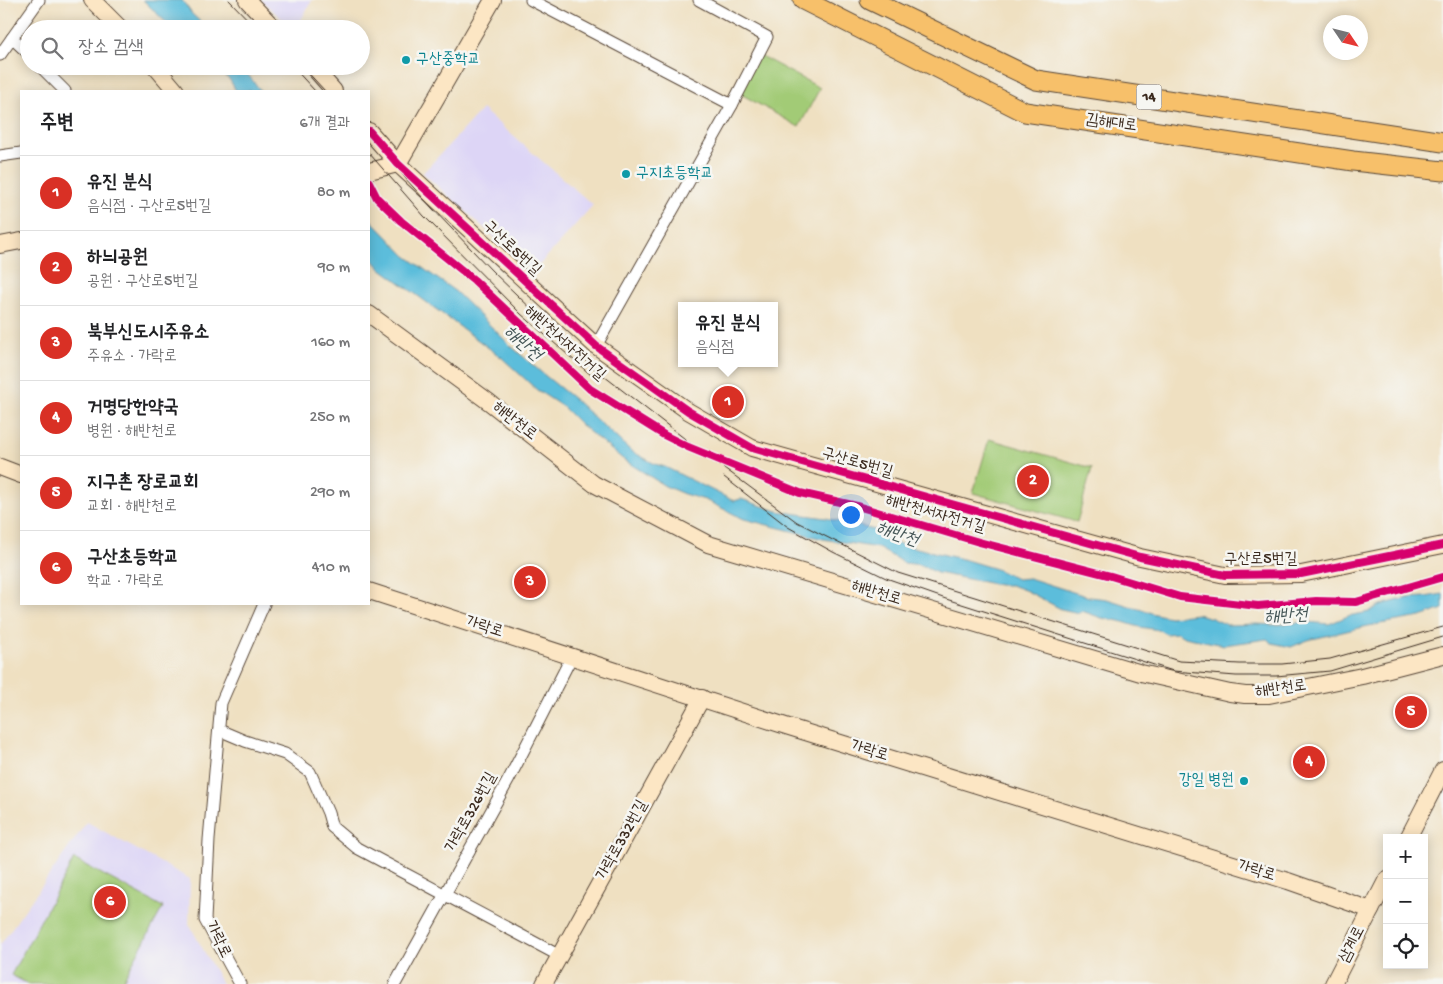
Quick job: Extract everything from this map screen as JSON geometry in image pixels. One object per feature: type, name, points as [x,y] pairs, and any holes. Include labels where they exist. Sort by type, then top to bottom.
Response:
[{"type":"main road","name":"김해대로","points":[[803,0],[1025,112],[1353,161],[1443,171]]},
{"type":"main road","name":"김해대로","points":[[870,0],[1036,80],[1443,142]]},
{"type":"street","points":[[24,20],[38,0]]},
{"type":"street","points":[[92,0],[112,20]]},
{"type":"street","points":[[247,0],[266,20]]},
{"type":"street","points":[[370,171],[398,164],[493,0]]},
{"type":"street","points":[[532,0],[732,105]]},
{"type":"street","points":[[596,346],[732,105],[767,37],[700,0]]},
{"type":"street","points":[[0,55],[20,26]]},
{"type":"street","points":[[12,38],[20,46]]},
{"type":"street","points":[[49,75],[65,90]]},
{"type":"street","points":[[163,75],[175,90]]},
{"type":"street","points":[[320,75],[333,90]]},
{"type":"street","name":"구산로5번길","points":[[370,132],[398,164],[596,346],[688,411],[752,448],[1140,558],[1225,575],[1301,574],[1443,545]]},
{"type":"street","points":[[0,156],[20,153]]},
{"type":"street","points":[[0,245],[20,241]]},
{"type":"street","name":"해반천로","points":[[370,315],[489,402],[594,484],[708,544],[1141,673],[1230,693],[1269,695],[1362,676],[1443,654]]},
{"type":"street","points":[[0,468],[20,475]]},
{"type":"street","name":"가락로","points":[[370,592],[789,727],[1288,881],[1371,910]]},
{"type":"street","name":"가락로","points":[[240,984],[205,920],[209,840],[221,703],[264,605]]},
{"type":"street","name":"가락로326번길","points":[[395,984],[509,779],[572,656]]},
{"type":"street","name":"가락로332번길","points":[[544,984],[702,698]]},
{"type":"street","points":[[219,730],[245,742],[285,754],[310,772],[332,827],[358,848],[560,956]]},
{"type":"street","points":[[1410,834],[1443,770]]},
{"type":"street","name":"삼계로","points":[[1333,984],[1383,887]]},
{"type":"shaded area","points":[[261,0],[312,0],[301,20],[283,20]]},
{"type":"shaded area","points":[[482,109],[593,205],[533,272],[423,173]]},
{"type":"shaded area","points":[[87,822],[190,879],[189,924],[222,984],[0,984],[0,945]]},
{"type":"green space","points":[[759,55],[820,88],[799,127],[739,93]]},
{"type":"green space","points":[[989,439],[1092,468],[1077,522],[973,493]]},
{"type":"green space","points":[[74,859],[163,907],[121,984],[28,984],[11,975]]},
{"type":"water","points":[[143,0],[182,0],[198,20],[164,20]]},
{"type":"water","points":[[225,75],[248,75],[260,90],[235,90]]},
{"type":"water","name":"해반천","points":[[370,219],[406,256],[456,292],[512,347],[574,399],[631,451],[734,501],[741,499],[777,511],[826,518],[875,530],[896,543],[966,560],[996,569],[1017,579],[1029,578],[1090,597],[1107,599],[1170,617],[1197,614],[1227,625],[1273,625],[1307,622],[1329,624],[1348,616],[1369,612],[1380,605],[1408,598],[1443,594],[1443,609],[1421,617],[1368,626],[1308,640],[1291,647],[1272,643],[1267,639],[1224,645],[1184,637],[1177,633],[1166,634],[1159,630],[1102,618],[1082,611],[1079,613],[1061,609],[1027,591],[1011,585],[999,585],[937,573],[921,565],[904,563],[878,548],[823,539],[744,519],[705,500],[665,486],[624,460],[581,425],[563,407],[537,390],[501,357],[380,268],[370,256]]},
{"type":"tram line","points":[[229,0],[248,20]]},
{"type":"tram line","points":[[300,75],[314,90]]},
{"type":"tram line","points":[[310,75],[324,90]]},
{"type":"tram line","points":[[370,139],[492,271],[591,366],[797,522],[898,573],[1179,661],[1282,664],[1330,659],[1443,627]]},
{"type":"tram line","points":[[370,154],[424,216],[521,314],[591,375]]},
{"type":"tram line","points":[[724,477],[788,527],[886,578],[1173,671],[1236,676],[1276,676],[1330,671],[1443,637]]},
{"type":"cycle path","name":"해반천서자전거길","points":[[370,132],[398,164],[596,346],[688,411],[752,448],[1140,557],[1225,575],[1301,574],[1443,545]]},
{"type":"cycle path","name":"해반천서자전거길","points":[[370,184],[377,198],[401,221],[474,280],[590,389],[664,435],[688,447],[800,493],[857,506],[979,542],[1111,576],[1180,597],[1258,606],[1316,601],[1356,602],[1443,577]]},
{"type":"place","name":"구산중학교","points":[[406,60]]},
{"type":"place","name":"구지초등학교","points":[[626,174]]},
{"type":"place","name":"유진 분식","points":[[728,402]]},
{"type":"place","name":"하늬공원","points":[[1033,481]]},
{"type":"place","name":"북부신도시주유소","points":[[530,582]]},
{"type":"place","name":"지구촌 장로교회","points":[[1411,712]]},
{"type":"place","name":"거명당한약국","points":[[1309,762]]},
{"type":"place","name":"강일 병원","points":[[1244,781]]},
{"type":"place","name":"구산초등학교","points":[[110,902]]}]
